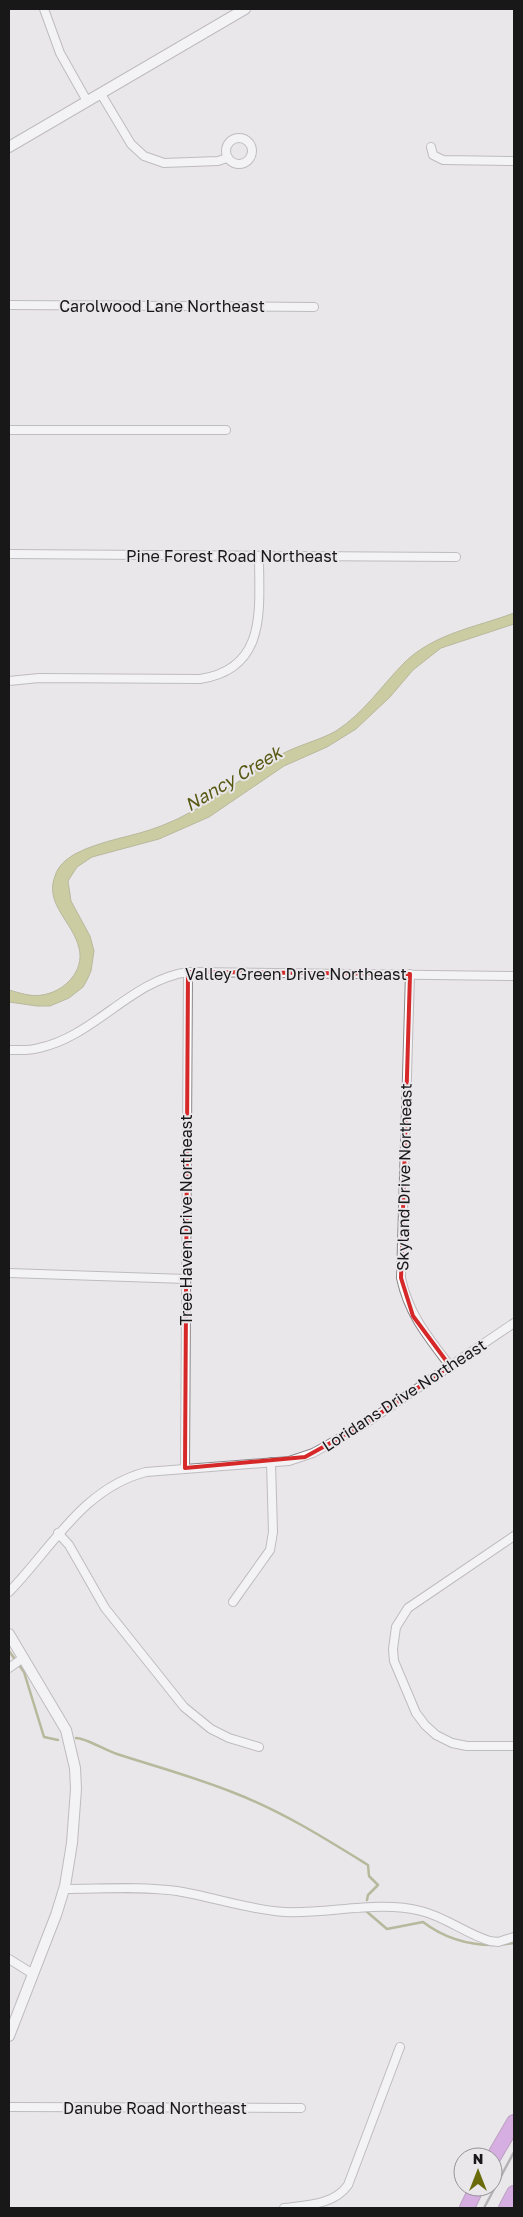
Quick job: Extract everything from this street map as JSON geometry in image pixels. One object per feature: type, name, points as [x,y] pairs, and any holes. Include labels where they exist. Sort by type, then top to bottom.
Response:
[{"type":"highway","points":[[499,2147],[514,2122]]},
{"type":"highway","points":[[506,2208],[514,2193]]},
{"type":"street","points":[[44,9],[60,53],[87,101]]},
{"type":"street","points":[[9,147],[245,9]]},
{"type":"street","points":[[101,94],[131,144],[144,156],[164,163],[218,161],[227,158]]},
{"type":"street","points":[[431,147],[433,155],[443,160],[514,161]]},
{"type":"street","name":"Carolwood Lane Northeast","points":[[9,305],[314,307]]},
{"type":"street","points":[[9,430],[226,430]]},
{"type":"street","name":"Pine Forest Road Northeast","points":[[9,554],[456,557]]},
{"type":"street","points":[[9,681],[39,678],[200,679],[219,674],[233,666],[243,657],[256,634],[259,621],[259,556]]},
{"type":"street","name":"Valley Green Drive Northeast","points":[[9,1050],[30,1050],[51,1045],[83,1028],[156,980],[172,974],[188,972],[514,976]]},
{"type":"street","name":"Tree Haven Drive Northeast","points":[[185,1468],[188,972]]},
{"type":"street","name":"Skyland Drive Northeast","points":[[410,974],[401,1278],[413,1316],[450,1366]]},
{"type":"street","points":[[9,1273],[186,1279]]},
{"type":"street","name":"Loridans Drive Northeast","points":[[9,1592],[58,1533],[85,1508],[124,1479],[146,1472],[289,1461],[313,1453],[363,1425],[514,1323]]},
{"type":"street","points":[[233,1602],[270,1550],[273,1532],[271,1462]]},
{"type":"street","points":[[58,1533],[69,1545],[105,1608],[184,1708],[210,1729],[229,1738],[259,1747]]},
{"type":"street","points":[[514,1536],[409,1608],[396,1626],[392,1649],[394,1660],[416,1713],[436,1735],[452,1743],[467,1746],[514,1746]]},
{"type":"street","points":[[9,1634],[22,1658],[51,1701],[66,1730],[75,1768],[76,1790],[72,1843],[64,1889],[9,2036]]},
{"type":"street","points":[[11,1666],[22,1658]]},
{"type":"street","points":[[64,1889],[147,1888],[175,1891],[250,1907],[284,1912],[406,1908],[433,1914],[490,1941],[498,1942],[514,1937]]},
{"type":"street","points":[[9,1959],[33,1974]]},
{"type":"street","points":[[284,2208],[325,2202],[343,2192],[348,2184],[400,2047]]},
{"type":"street","name":"Danube Road Northeast","points":[[9,2107],[300,2108]]},
{"type":"highlighted area","points":[[188,972],[410,974],[401,1278],[413,1316],[450,1366],[363,1425],[305,1457],[185,1468]]},
{"type":"shaded area","points":[[514,613],[514,624],[441,648],[413,670],[390,697],[356,729],[327,747],[284,766],[209,817],[159,839],[92,857],[77,867],[68,881],[71,901],[90,936],[94,951],[91,971],[87,980],[83,987],[69,998],[50,1006],[9,1002],[9,990],[42,995],[58,990],[71,979],[79,965],[80,956],[76,939],[56,904],[53,895],[55,876],[58,869],[68,858],[95,845],[161,826],[193,811],[280,755],[322,738],[346,724],[405,662],[429,644],[443,637]]},
{"type":"waterway","points":[[9,1651],[24,1672],[44,1737],[58,1740]]},
{"type":"waterway","points":[[76,1738],[117,1754],[222,1788],[254,1801],[304,1826],[368,1865],[369,1876],[378,1885],[368,1895],[367,1900]]},
{"type":"waterway","points":[[366,1911],[387,1929],[423,1922],[456,1940],[474,1944],[493,1945]]},
{"type":"waterway","points":[[499,1945],[514,1943]]},
{"type":"railway","points":[[484,2208],[514,2152]]},
{"type":"water label","name":"Nancy Creek","points":[[233,778]]}]
